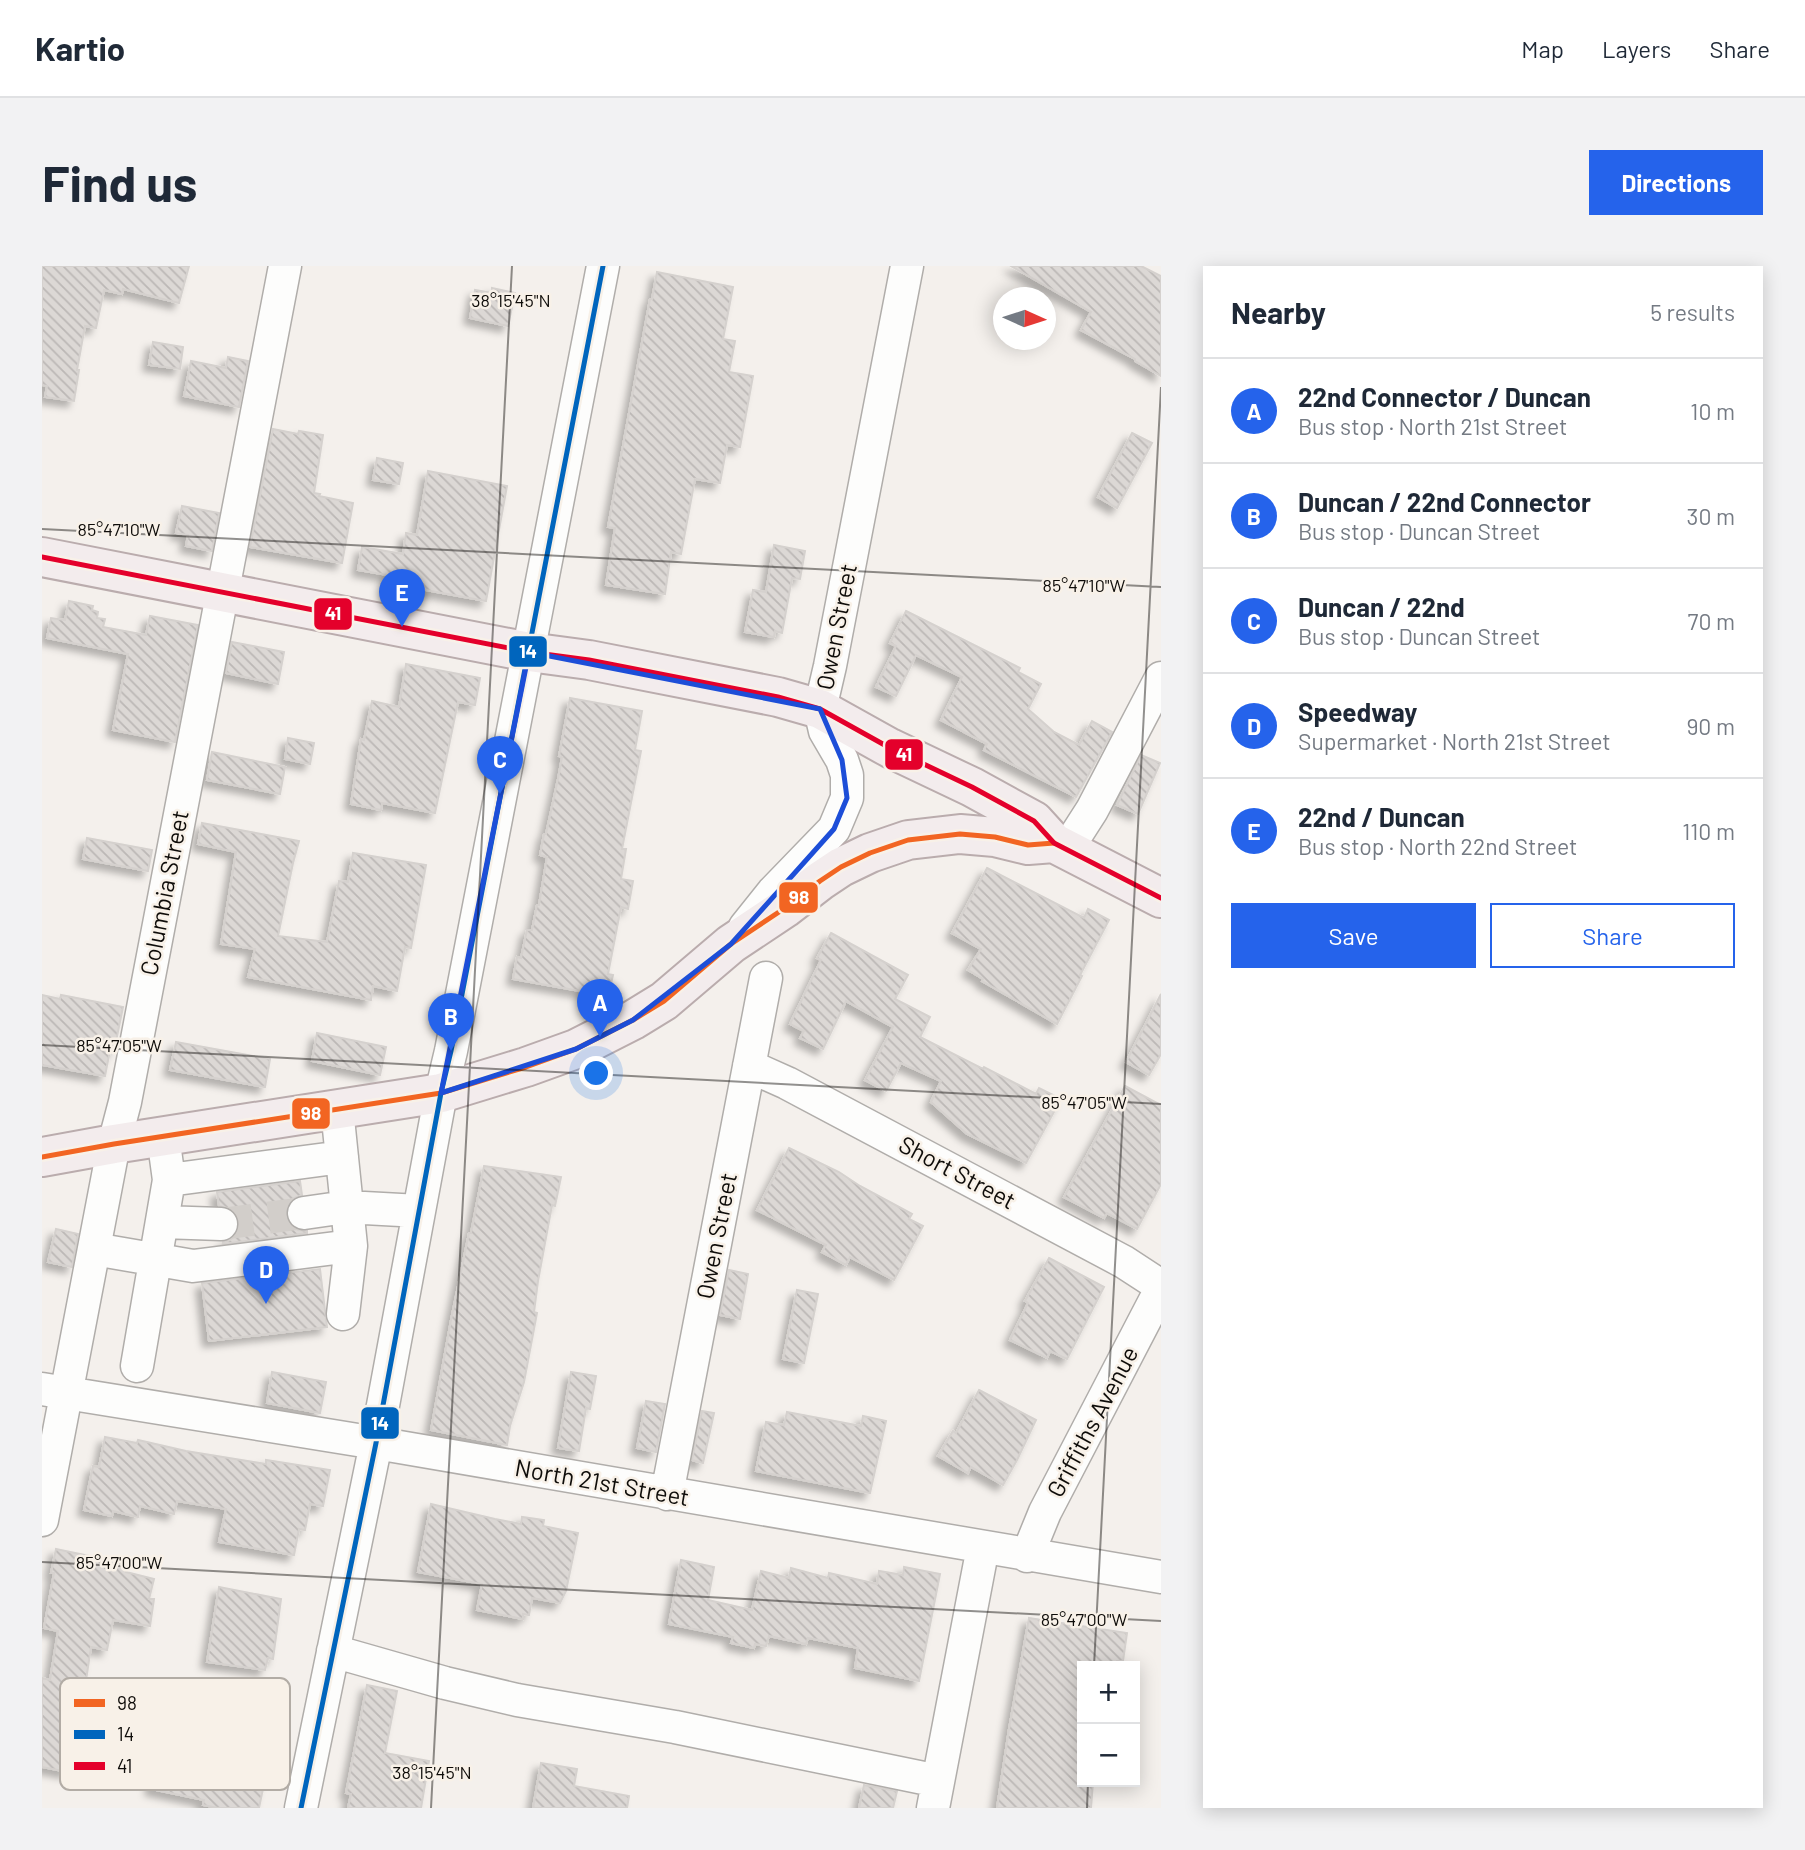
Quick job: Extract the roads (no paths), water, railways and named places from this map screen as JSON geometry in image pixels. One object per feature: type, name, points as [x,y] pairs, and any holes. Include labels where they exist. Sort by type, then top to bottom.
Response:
[{"type":"main road","points":[[42,557],[529,652],[589,660],[778,697],[820,709],[1034,821],[1060,846],[1161,898]]},
{"type":"main road","points":[[42,1157],[441,1093],[576,1049],[633,1020],[664,1000],[731,944],[820,881],[870,853],[908,840],[960,834],[995,837],[1028,845],[1060,846]]},
{"type":"street","name":"Columbia Street","points":[[42,1520],[55,1391],[94,1249],[125,1102],[285,266]]},
{"type":"street","points":[[302,1808],[376,1443],[441,1093],[603,266]]},
{"type":"street","name":"Owen Street","points":[[731,944],[773,892],[834,829],[846,798],[847,775],[842,760],[825,731],[820,709],[907,266]]},
{"type":"street","points":[[1060,846],[1092,810],[1161,678]]},
{"type":"street","name":"Owen Street","points":[[667,1494],[766,978]]},
{"type":"street","name":"Short Street","points":[[750,1066],[787,1083],[1124,1262],[1161,1287]]},
{"type":"street","points":[[337,1109],[351,1246],[343,1314]]},
{"type":"street","points":[[137,1366],[169,1180],[163,1136]]},
{"type":"street","points":[[169,1180],[342,1157]]},
{"type":"street","points":[[304,1213],[346,1207],[419,1211]]},
{"type":"street","points":[[162,1222],[221,1224]]},
{"type":"street","points":[[94,1249],[193,1266],[351,1246]]},
{"type":"street","name":"Griffiths Avenue","points":[[1027,1556],[1045,1511],[1161,1287]]},
{"type":"street","name":"North 21st Street","points":[[55,1391],[1161,1577]]},
{"type":"street","points":[[333,1651],[445,1683],[517,1700],[675,1727],[904,1775],[936,1794],[983,1547]]},
{"type":"tunnel","points":[[221,1224],[304,1213]]},
{"type":"place","name":"22nd / Duncan","points":[[402,627]]},
{"type":"place","name":"Duncan / 22nd","points":[[500,794]]},
{"type":"place","name":"22nd Connector / Duncan","points":[[600,1037]]},
{"type":"place","name":"Duncan / 22nd Connector","points":[[451,1051]]},
{"type":"place","name":"Speedway","points":[[266,1304]]}]
